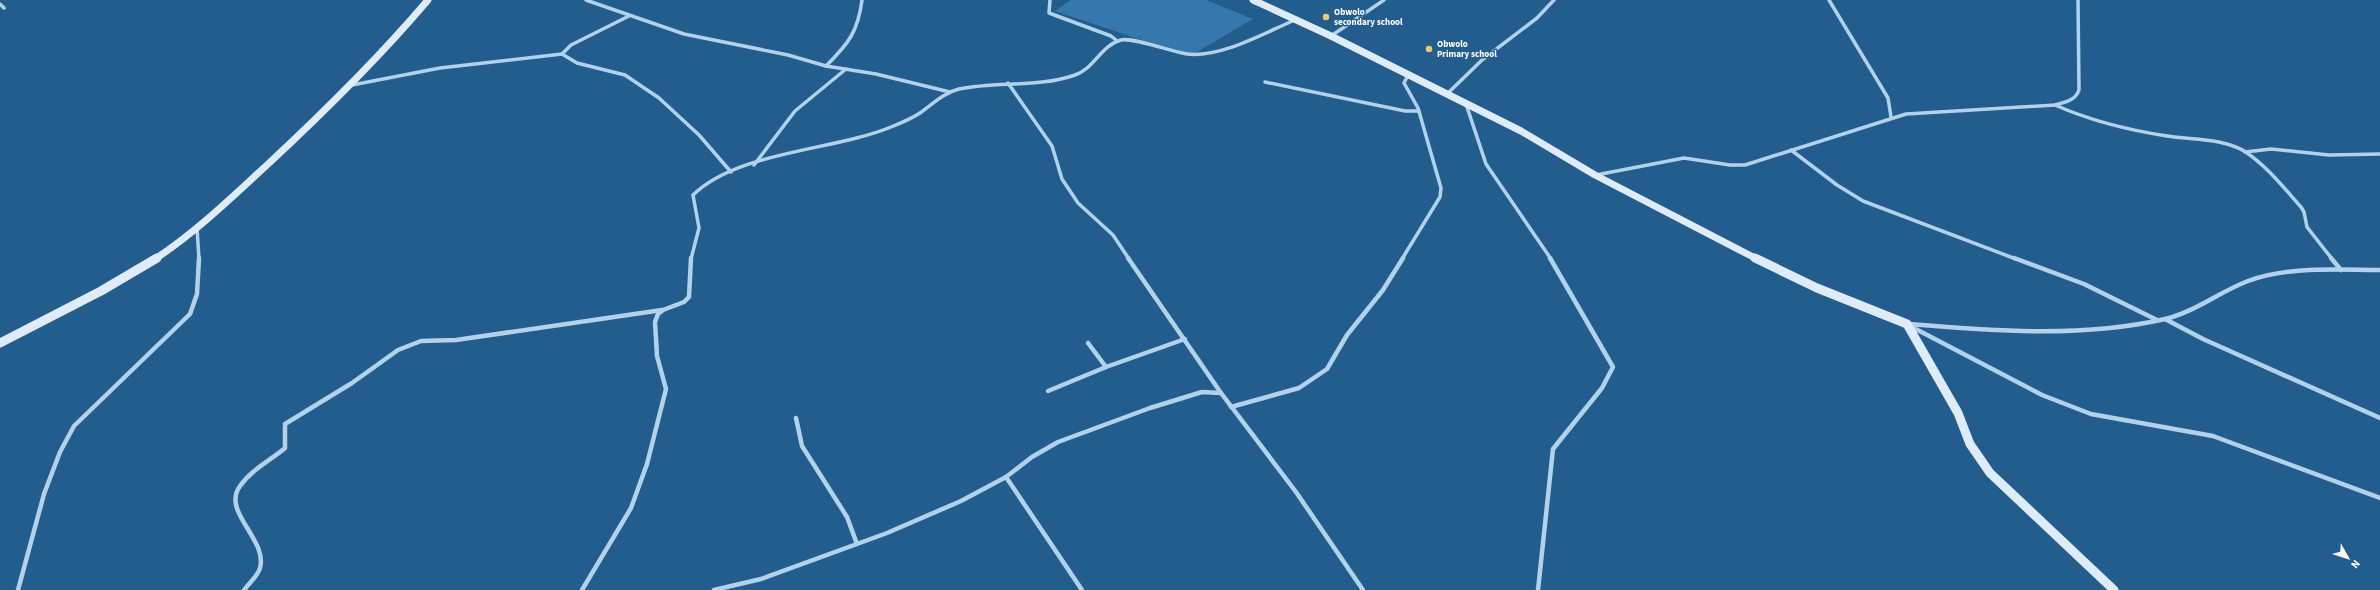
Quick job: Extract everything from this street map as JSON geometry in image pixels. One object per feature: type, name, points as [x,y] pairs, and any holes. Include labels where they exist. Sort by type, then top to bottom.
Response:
[{"type":"street","points":[[0,343],[122,278],[158,257],[197,228],[350,85],[399,36],[428,0]]},
{"type":"street","points":[[586,0],[684,34],[950,92],[1008,83],[1063,78],[1078,74],[1116,40],[1122,39],[1188,54],[1214,53],[1295,19]]},
{"type":"street","points":[[826,66],[851,39],[857,29],[861,20],[862,0]]},
{"type":"street","points":[[1050,0],[1049,13],[1111,36],[1116,40]]},
{"type":"street","points":[[1253,0],[1409,74],[1521,131],[1596,175],[1818,288],[1907,324],[2042,395],[2091,414],[2213,436],[2380,498]]},
{"type":"street","points":[[1331,36],[1384,0]]},
{"type":"street","points":[[1448,94],[1482,60],[1537,18],[1554,0]]},
{"type":"street","points":[[1829,0],[1888,98],[1891,117]]},
{"type":"street","points":[[1596,175],[1684,158],[1730,165],[1745,165],[1891,117],[1906,114],[2055,105],[2072,101],[2077,97],[2079,90],[2078,0]]},
{"type":"street","points":[[0,4],[4,8]]},
{"type":"street","points":[[562,54],[570,45],[629,16]]},
{"type":"street","points":[[350,85],[440,68],[562,54],[577,63],[625,75],[659,98],[699,134],[731,172]]},
{"type":"street","points":[[753,165],[795,111],[846,69]]},
{"type":"street","points":[[1231,407],[1299,388],[1316,378],[1327,369],[1347,335],[1383,290],[1440,197],[1441,188],[1418,111],[1404,83],[1409,74]]},
{"type":"street","points":[[1265,82],[1405,111],[1418,111]]},
{"type":"street","points":[[1008,83],[1052,146],[1062,179],[1078,203],[1113,235],[1221,393],[1296,492],[1363,590]]},
{"type":"street","points":[[244,590],[260,567],[260,546],[241,518],[235,500],[240,487],[285,448],[285,424],[352,383],[398,350],[420,341],[456,340],[663,310],[684,302],[689,297],[691,258],[699,228],[693,195],[697,188],[712,179],[731,172],[796,152],[883,132],[915,115],[950,92]]},
{"type":"street","points":[[1466,103],[1486,164],[1547,252],[1584,313],[1613,367],[1609,378],[1566,430],[1553,449],[1538,590]]},
{"type":"street","points":[[2055,105],[2078,116],[2102,123],[2227,145],[2245,152],[2298,203],[2305,214],[2307,227],[2341,270]]},
{"type":"street","points":[[2245,152],[2271,149],[2329,155],[2380,154]]},
{"type":"street","points":[[1791,150],[1837,185],[1863,201],[2084,284],[2158,320]]},
{"type":"street","points":[[18,590],[24,576],[30,538],[63,443],[70,432],[92,406],[190,314],[195,305],[198,266],[197,228]]},
{"type":"street","points":[[1907,324],[2009,332],[2038,332],[2121,327],[2179,315],[2249,281],[2286,274],[2341,270],[2380,270]]},
{"type":"street","points":[[582,590],[631,508],[647,464],[666,388],[657,356],[655,336],[655,322],[658,314],[663,310]]},
{"type":"street","points":[[2165,319],[2203,339],[2380,418]]},
{"type":"street","points":[[1907,324],[1958,413],[1970,444],[1990,473],[2114,590]]},
{"type":"street","points":[[1048,391],[1106,367],[1185,339]]},
{"type":"street","points":[[1088,343],[1106,367]]},
{"type":"street","points":[[714,590],[761,578],[857,544],[961,501],[1006,477],[1032,457],[1058,442],[1172,401],[1202,392],[1221,393]]},
{"type":"street","points":[[796,418],[802,446],[847,517],[857,544]]},
{"type":"street","points":[[1006,477],[1082,590]]},
{"type":"shaded area","points":[[1071,0],[1206,0],[1253,19],[1190,56],[1055,11]]},
{"type":"place","name":"Obwolo secondary school","points":[[1326,17]]},
{"type":"place","name":"Obwolo Primary school","points":[[1429,49]]}]
